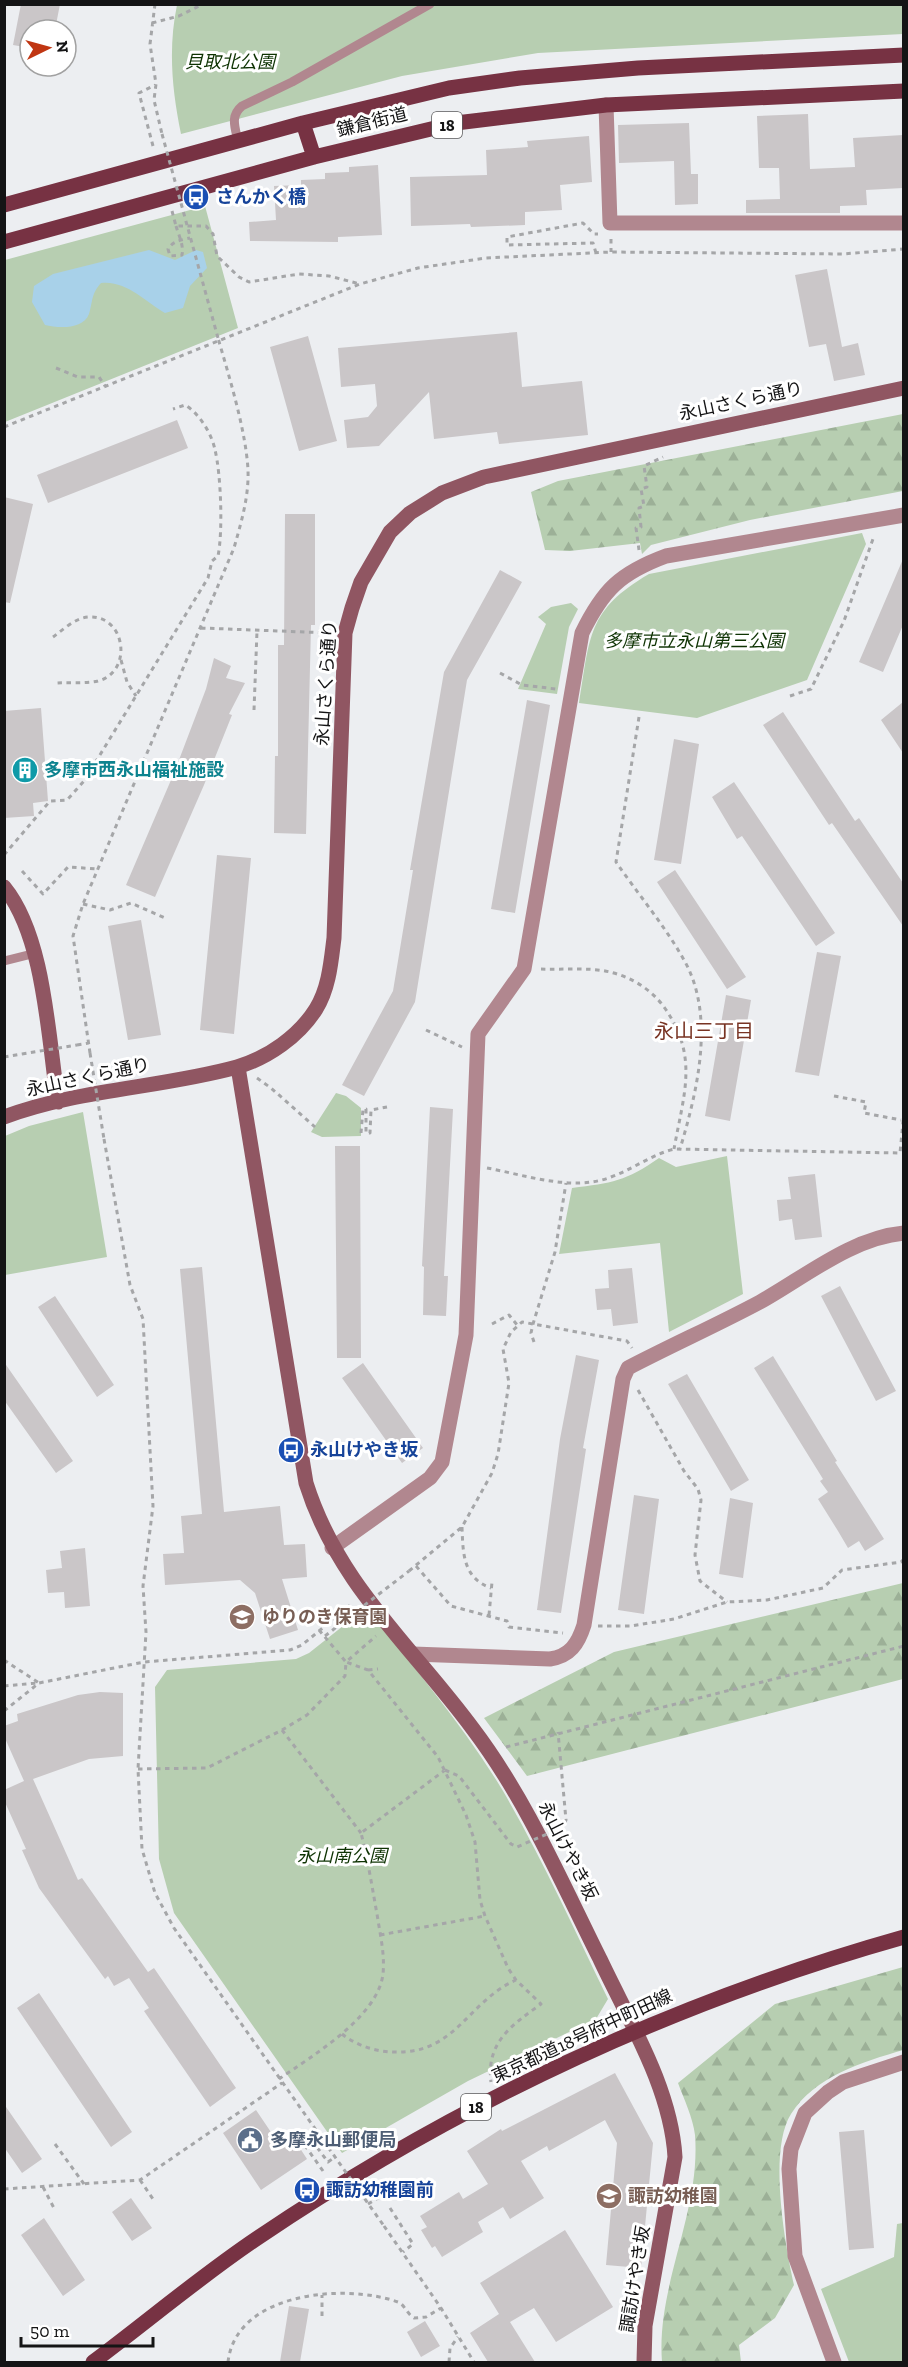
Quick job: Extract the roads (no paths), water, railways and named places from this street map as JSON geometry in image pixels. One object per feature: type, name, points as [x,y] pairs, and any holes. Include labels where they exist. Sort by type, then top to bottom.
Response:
[{"type":"main road","name":"鎌倉街道","points":[[4,205],[303,123],[449,88],[520,78],[638,68],[903,55]]},
{"type":"main road","name":"鎌倉街道","points":[[4,242],[314,157],[456,123],[606,105],[903,91]]},
{"type":"main road","points":[[303,123],[314,157]]},
{"type":"main road","name":"東京都道18号府中町田線","points":[[93,2362],[258,2238],[396,2150],[494,2098],[634,2030],[825,1959],[903,1937]]},
{"type":"street","points":[[606,105],[610,228],[903,223]]},
{"type":"street","name":"永山さくら通り","points":[[4,1117],[58,1102],[238,1066],[276,1049],[293,1036],[318,1007],[326,987],[334,938],[345,633],[361,582],[390,532],[410,513],[442,493],[484,477],[677,434],[903,388]]},
{"type":"street","points":[[332,1548],[430,1478],[442,1462],[466,1335],[474,1166],[477,1034],[524,969],[582,633],[604,593],[640,565],[666,556],[903,515]]},
{"type":"street","points":[[4,887],[18,903],[36,953],[58,1102]]},
{"type":"street","name":"永山けやき坂","points":[[238,1066],[306,1483],[332,1548],[387,1626],[413,1654],[490,1752],[540,1837],[634,2030]]},
{"type":"street","points":[[413,1654],[550,1659],[569,1652],[579,1640],[584,1625],[623,1379],[628,1368],[759,1302],[840,1254],[877,1239],[903,1233]]},
{"type":"street","name":"諏訪けやき坂","points":[[634,2030],[667,2111],[674,2136],[675,2157],[645,2326],[644,2362]]},
{"type":"street","points":[[834,2362],[795,2256],[789,2169],[791,2149],[805,2113],[828,2092],[843,2082],[903,2062]]},
{"type":"lane","points":[[238,141],[233,119],[235,111],[242,106],[292,82],[430,4]]},
{"type":"lane","points":[[4,961],[36,953]]},
{"type":"water","points":[[149,250],[175,260],[196,250],[203,252],[207,268],[190,286],[183,308],[165,313],[127,288],[101,283],[94,294],[89,314],[81,323],[70,327],[45,325],[32,302],[34,286],[53,274]]},
{"type":"place","name":"さんかく橋","points":[[196,197]]},
{"type":"place","name":"多摩市西永山福祉施設","points":[[25,770]]},
{"type":"place","name":"永山けやき坂","points":[[291,1450]]},
{"type":"place","name":"ゆりのき保育園","points":[[242,1617]]},
{"type":"place","name":"多摩永山郵便局","points":[[250,2140]]},
{"type":"place","name":"諏訪幼稚園前","points":[[307,2190]]},
{"type":"place","name":"諏訪幼稚園","points":[[609,2196]]},
{"type":"district","name":"永山三丁目","points":[[704,1031]]},
{"type":"park label","name":"貝取北公園","points":[[230,62]]},
{"type":"park label","name":"多摩市立永山第三公園","points":[[694,641]]},
{"type":"park label","name":"永山南公園","points":[[342,1856]]}]
